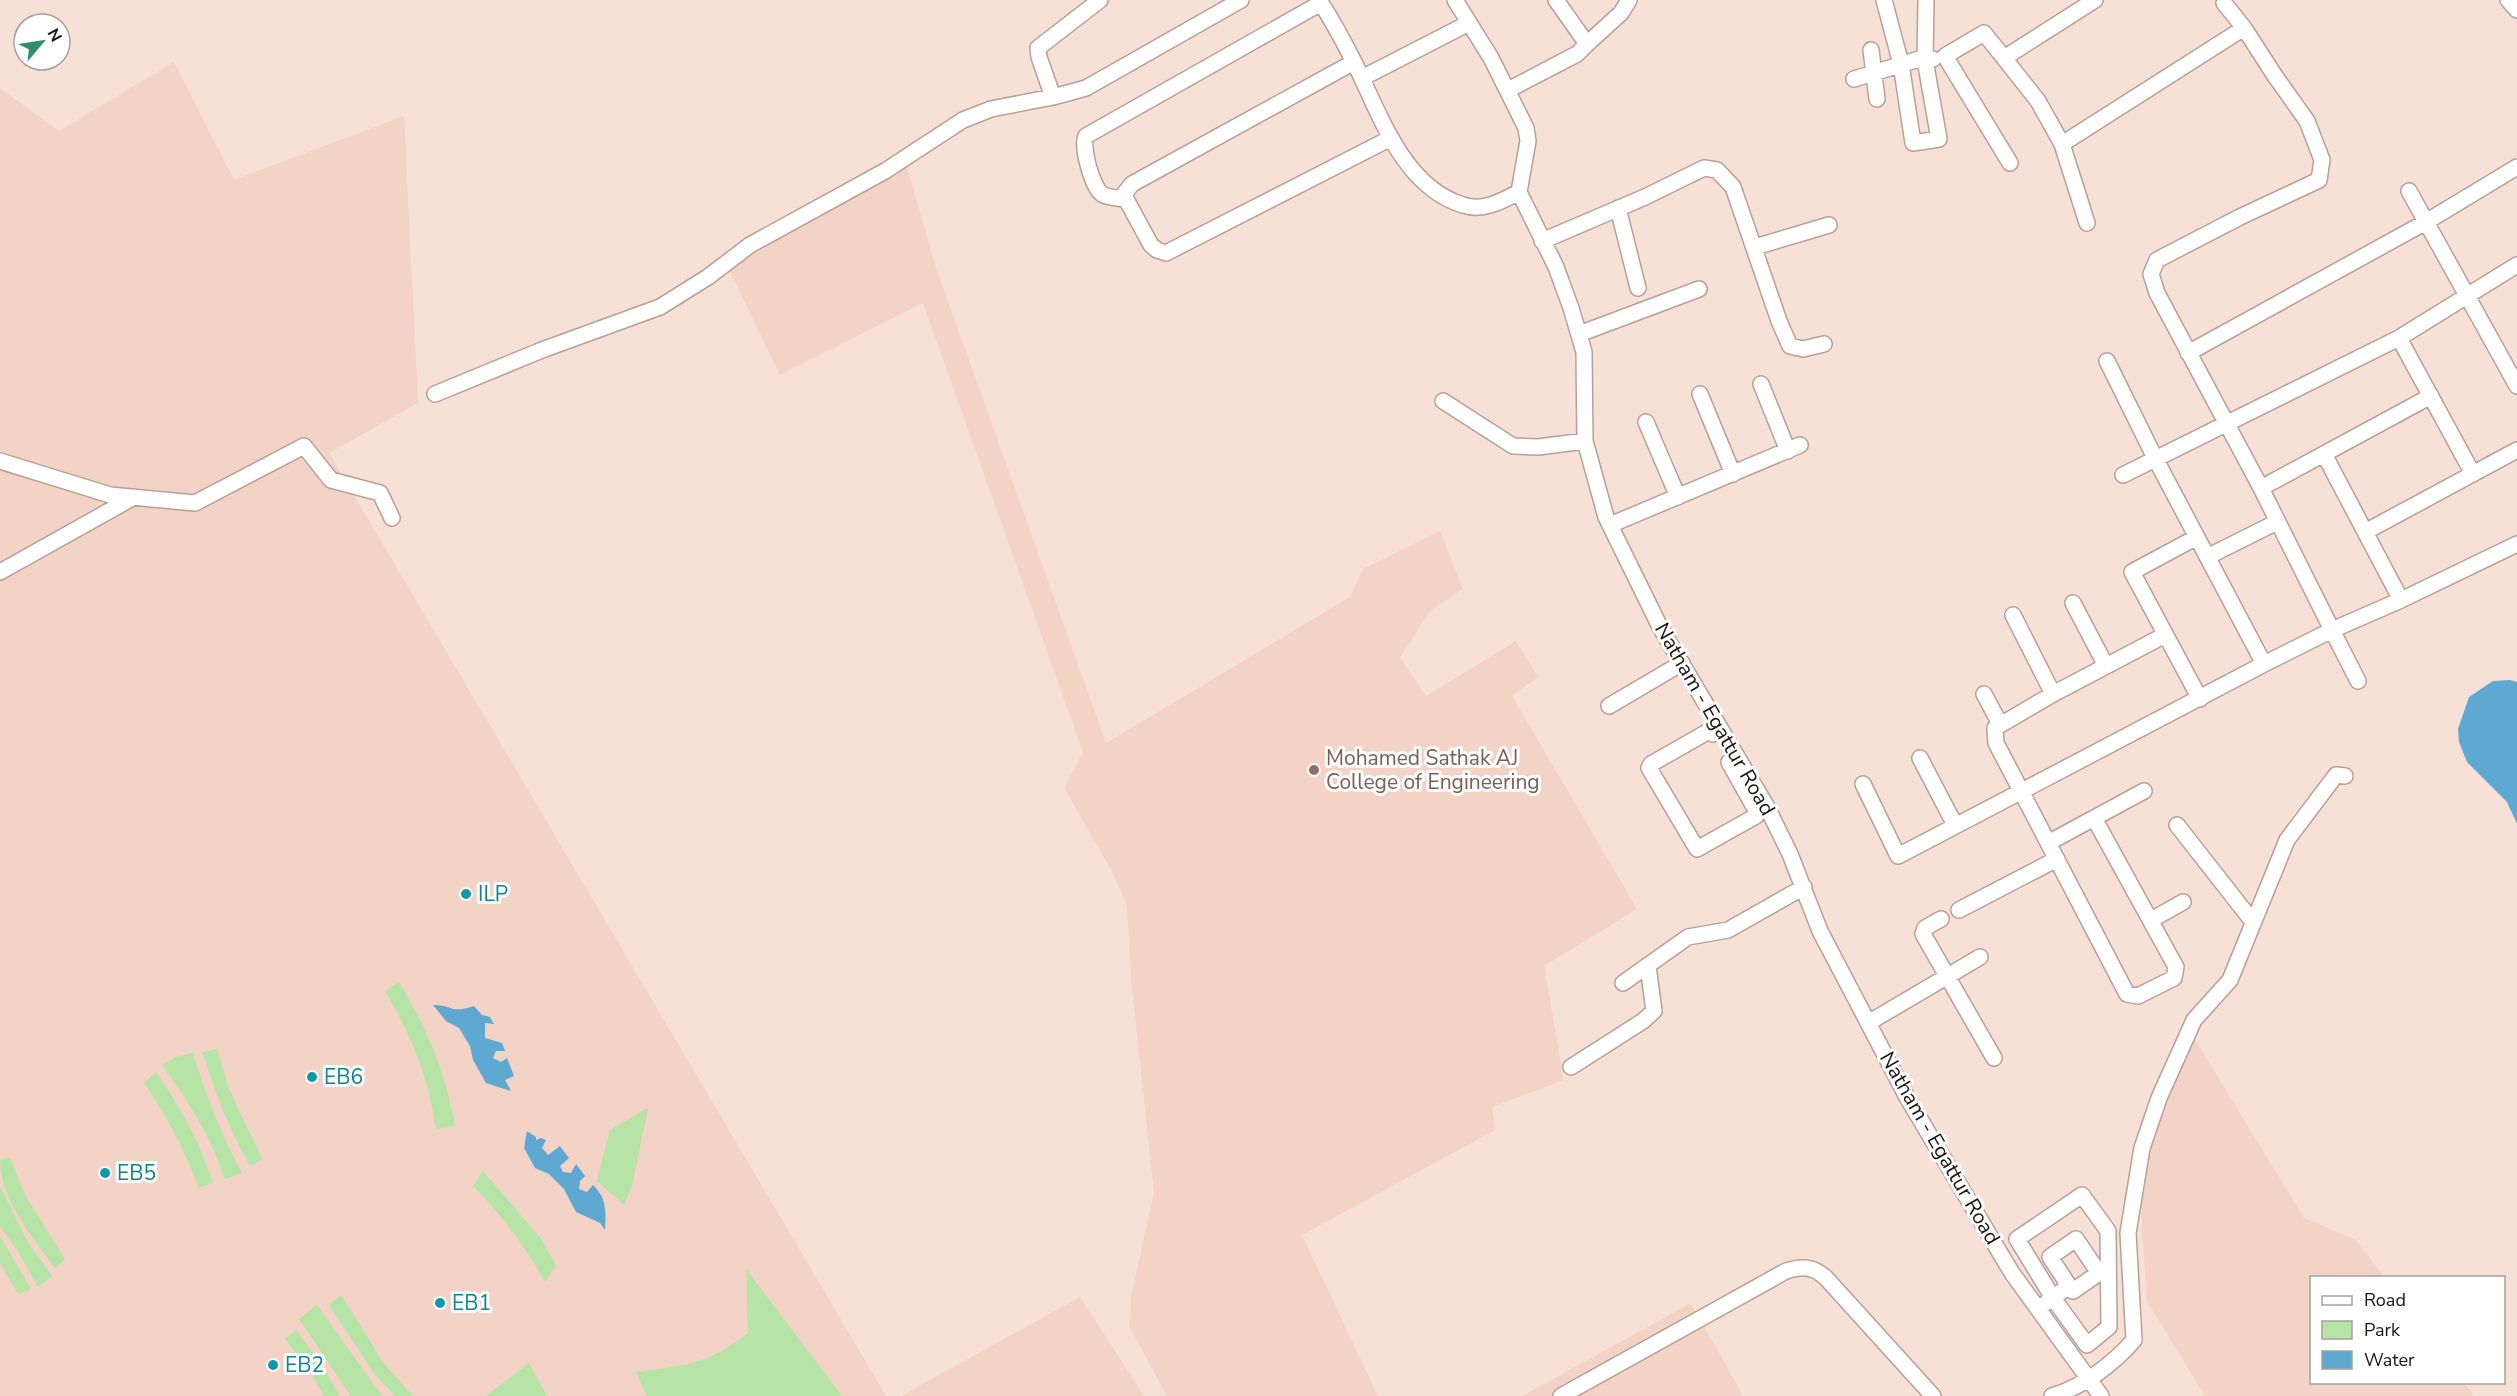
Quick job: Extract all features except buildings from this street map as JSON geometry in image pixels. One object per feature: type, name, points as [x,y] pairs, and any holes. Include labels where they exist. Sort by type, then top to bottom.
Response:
[{"type":"street","points":[[1053,97],[1038,48],[1100,0]]},
{"type":"street","points":[[435,394],[542,350],[641,316],[660,307],[708,277],[750,245],[885,171],[963,120],[991,109],[1086,88],[1241,0]]},
{"type":"street","points":[[1125,199],[1105,196],[1097,188],[1085,151],[1083,141],[1086,136],[1320,2],[1354,62],[1391,138],[1413,171],[1443,196],[1464,206],[1494,205],[1519,192],[1528,141],[1526,128],[1508,90],[1455,0]]},
{"type":"street","points":[[1556,0],[1587,44]]},
{"type":"street","points":[[1508,90],[1577,54],[1621,13],[1629,0]]},
{"type":"street","points":[[1884,0],[1901,64],[1913,144],[1940,139],[1924,60],[1926,0]]},
{"type":"street","points":[[2004,58],[2095,0]]},
{"type":"street","points":[[2508,0],[2517,10]]},
{"type":"street","points":[[2224,3],[2244,28],[2307,121],[2322,160],[2319,180],[2240,217],[2157,260],[2151,274],[2157,293],[2261,488],[2358,681]]},
{"type":"street","points":[[1362,78],[1469,23]]},
{"type":"street","points":[[2062,144],[2244,28]]},
{"type":"street","points":[[1854,80],[1919,59],[1945,56],[1984,33],[2038,101],[2062,144],[2087,223]]},
{"type":"street","points":[[1871,50],[1877,99]]},
{"type":"street","points":[[1945,56],[2010,163]]},
{"type":"street","points":[[1354,62],[1132,184],[1124,194],[1125,199],[1151,245],[1166,253],[1391,138]]},
{"type":"street","points":[[2188,353],[2426,222],[2517,167]]},
{"type":"street","points":[[1542,241],[1704,168],[1717,170],[1733,187],[1779,321],[1790,346],[1803,349],[1824,344]]},
{"type":"street","points":[[2409,191],[2517,386]]},
{"type":"street","name":"Natham - Egattur Road","points":[[1519,192],[1556,267],[1584,352],[1585,441],[1610,525],[1660,627],[1682,663],[1718,734],[1804,887],[1820,931],[1908,1100],[2012,1273],[2101,1396]]},
{"type":"street","points":[[1618,208],[1638,288]]},
{"type":"street","points":[[1755,247],[1829,225]]},
{"type":"street","points":[[2123,475],[2399,338],[2517,265]]},
{"type":"street","points":[[1579,334],[1699,289]]},
{"type":"street","points":[[2399,338],[2473,474]]},
{"type":"street","points":[[2107,361],[2155,458],[2264,664]]},
{"type":"street","points":[[1610,525],[1794,448],[1761,384]]},
{"type":"street","points":[[1700,394],[1732,474]]},
{"type":"street","points":[[2261,488],[2431,396]]},
{"type":"street","points":[[1443,401],[1513,446],[1538,447],[1585,441]]},
{"type":"street","points":[[1646,422],[1678,497]]},
{"type":"street","points":[[0,461],[110,495],[195,503],[304,446],[331,480],[380,493],[392,518]]},
{"type":"street","points":[[2365,532],[2517,450]]},
{"type":"street","points":[[2324,454],[2401,600]]},
{"type":"street","points":[[0,572],[134,497]]},
{"type":"street","points":[[2207,557],[2277,522]]},
{"type":"street","points":[[2197,537],[2132,572],[2200,699]]},
{"type":"street","points":[[1863,784],[1898,856],[2264,664],[2517,544]]},
{"type":"street","points":[[2073,603],[2106,666]]},
{"type":"street","points":[[2013,615],[2053,694]]},
{"type":"street","points":[[2094,818],[2176,967],[2177,975],[2138,996],[2127,994],[1996,742],[1995,728],[2053,694],[2165,635]]},
{"type":"street","points":[[1609,706],[1682,663]]},
{"type":"street","points":[[1984,694],[2000,724]]},
{"type":"street","points":[[1718,734],[1709,731],[1651,764],[1649,768],[1697,849],[1756,816],[1762,809]]},
{"type":"street","points":[[1920,758],[1955,825]]},
{"type":"street","points":[[2052,1396],[2069,1391],[2089,1379],[2134,1340],[2128,1233],[2142,1148],[2159,1098],[2194,1020],[2230,980],[2287,840],[2326,785],[2336,775],[2345,776]]},
{"type":"street","points":[[2048,843],[2144,791]]},
{"type":"street","points":[[2177,825],[2253,922]]},
{"type":"street","points":[[1959,910],[2057,859]]},
{"type":"street","points":[[1623,983],[1688,937],[1728,930],[1804,887]]},
{"type":"street","points":[[2151,920],[2183,902]]},
{"type":"street","points":[[1941,919],[1925,928],[1923,934],[1994,1058]]},
{"type":"street","points":[[1868,1023],[1980,957]]},
{"type":"street","points":[[1571,1066],[1643,1021],[1654,1011],[1648,966]]},
{"type":"street","points":[[2082,1195],[2108,1231],[2109,1327],[2087,1344],[2053,1298],[2017,1239],[2082,1195]]},
{"type":"street","points":[[1561,1396],[1786,1271],[1800,1267],[1817,1270],[1826,1278],[1933,1396]]},
{"type":"street","points":[[2038,1309],[2069,1286]]},
{"type":"shaded area","points":[[174,62],[234,180],[404,116],[418,403],[329,453],[886,1396],[0,1396],[0,88],[59,131]]},
{"type":"shaded area","name":"Mohamed Sathak AJ College of Engineering","points":[[906,163],[936,268],[1106,743],[1350,597],[1363,569],[1440,531],[1463,589],[1430,611],[1400,657],[1426,696],[1516,641],[1538,677],[1512,696],[1637,909],[1544,966],[1564,1080],[1492,1107],[1495,1130],[1302,1235],[1378,1396],[1167,1396],[1129,1326],[1132,1292],[1154,1192],[1132,989],[1127,906],[1112,871],[1064,788],[1083,752],[923,303],[780,375],[729,269]]},
{"type":"shaded area","points":[[2191,1033],[2304,1218],[2356,1240],[2383,1276],[2310,1276],[2310,1384],[2465,1384],[2474,1396],[2205,1396],[2147,1301],[2139,1181]]},
{"type":"shaded area","points":[[1080,1297],[1144,1396],[901,1396]]},
{"type":"shaded area","points":[[1691,1303],[1743,1396],[1522,1396]]},
{"type":"green space","points":[[399,982],[419,1017],[441,1069],[455,1126],[436,1129],[418,1057],[385,991]]},
{"type":"green space","points":[[217,1049],[229,1089],[262,1159],[250,1166],[223,1110],[202,1052]]},
{"type":"green space","points":[[193,1053],[214,1114],[242,1173],[225,1179],[198,1119],[162,1065],[176,1057]]},
{"type":"green space","points":[[156,1072],[189,1125],[213,1183],[199,1188],[175,1134],[144,1083]]},
{"type":"green space","points":[[648,1108],[632,1186],[624,1205],[597,1181],[610,1130]]},
{"type":"green space","points":[[10,1158],[25,1195],[65,1259],[55,1268],[19,1217],[6,1189],[1,1175],[0,1160]]},
{"type":"green space","points":[[483,1171],[541,1239],[556,1266],[545,1282],[512,1231],[473,1186]]},
{"type":"green space","points":[[0,1186],[27,1241],[52,1276],[38,1287],[0,1226]]},
{"type":"green space","points":[[0,1236],[31,1289],[18,1294],[0,1263]]},
{"type":"green space","points":[[746,1269],[842,1396],[647,1396],[636,1372],[695,1362],[721,1351],[748,1333]]},
{"type":"green space","points":[[341,1295],[385,1365],[413,1396],[395,1396],[375,1375],[329,1305]]},
{"type":"green space","points":[[317,1305],[382,1396],[351,1396],[299,1319]]},
{"type":"green space","points":[[296,1330],[319,1361],[340,1396],[324,1396],[310,1371],[285,1339]]},
{"type":"green space","points":[[529,1363],[547,1396],[485,1396],[490,1393]]},
{"type":"water","points":[[2493,681],[2517,682],[2517,824],[2507,802],[2467,762],[2459,742],[2458,729],[2469,697]]},
{"type":"water","points":[[433,1005],[456,1009],[474,1006],[482,1015],[490,1017],[494,1024],[485,1023],[485,1038],[502,1043],[505,1051],[496,1051],[493,1058],[501,1062],[507,1058],[514,1076],[505,1080],[511,1091],[486,1083],[473,1060],[470,1046],[459,1028],[446,1021]]},
{"type":"water","points":[[527,1131],[536,1137],[536,1140],[541,1138],[546,1140],[542,1148],[548,1155],[560,1146],[569,1158],[560,1166],[563,1172],[571,1173],[576,1164],[585,1176],[580,1181],[579,1189],[587,1192],[593,1185],[598,1190],[605,1206],[605,1230],[600,1223],[576,1212],[564,1189],[549,1174],[535,1168],[524,1148]]},
{"type":"place","name":"Mohamed Sathak AJ College of Engineering","points":[[1314,770]]},
{"type":"place","name":"ILP","points":[[466,894]]},
{"type":"place","name":"EB6","points":[[312,1077]]},
{"type":"place","name":"EB5","points":[[105,1173]]},
{"type":"place","name":"EB1","points":[[440,1303]]},
{"type":"place","name":"EB2","points":[[273,1365]]}]
